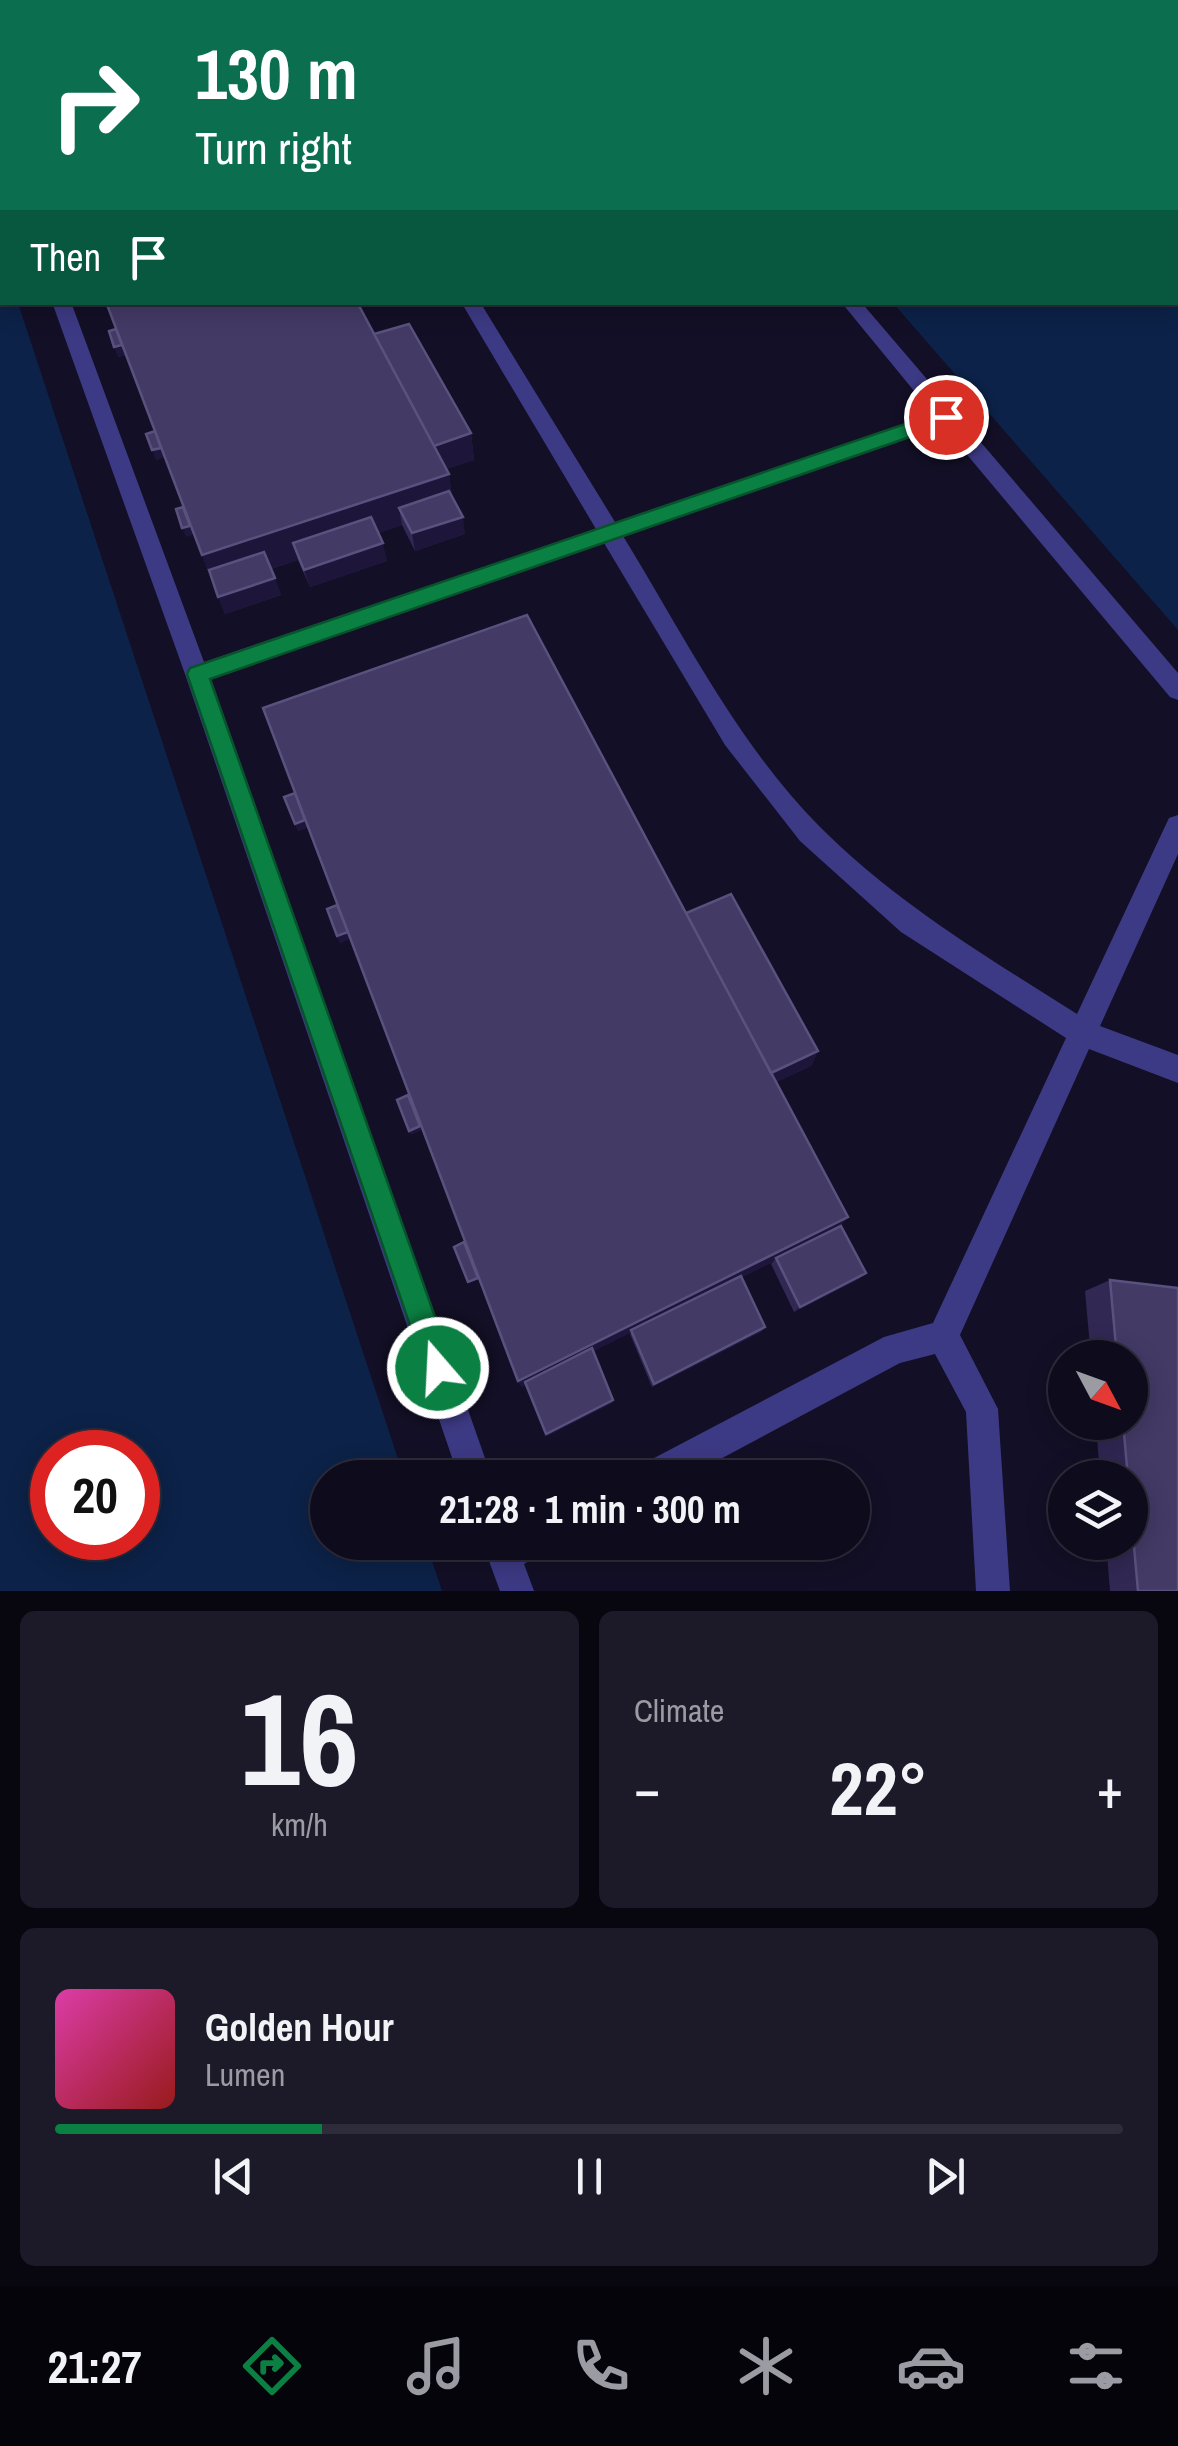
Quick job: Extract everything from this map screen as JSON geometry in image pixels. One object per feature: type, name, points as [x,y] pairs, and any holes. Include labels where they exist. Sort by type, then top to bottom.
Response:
[{"type":"lane","points":[[62,305],[197,674],[470,1460]]},
{"type":"lane","points":[[472,305],[734,738],[809,833],[910,922],[1082,1033],[1178,1069]]},
{"type":"lane","points":[[853,305],[1178,690]]},
{"type":"lane","points":[[197,674],[946,417]]},
{"type":"lane","points":[[943,1336],[1178,826]]},
{"type":"lane","points":[[686,1460],[895,1348],[943,1336]]},
{"type":"lane","points":[[943,1336],[982,1410],[992,1591]]},
{"type":"lane","points":[[513,1560],[517,1591]]},
{"type":"water","points":[[0,305],[19,305],[398,1460],[310,1460],[310,1560],[432,1560],[442,1591],[0,1591]]},
{"type":"water","points":[[895,305],[1178,305],[1178,630]]},
{"type":"building","points":[[107,305],[359,305],[449,474],[202,555]]},
{"type":"building","points":[[409,324],[471,433],[434,446],[374,334]]},
{"type":"building","points":[[116,329],[122,345],[114,347],[109,331]]},
{"type":"building","points":[[155,431],[161,448],[152,450],[146,434]]},
{"type":"building","points":[[449,491],[463,517],[412,533],[399,508]]},
{"type":"building","points":[[183,507],[190,526],[182,528],[176,509]]},
{"type":"building","points":[[371,517],[383,543],[304,570],[293,543]]},
{"type":"building","points":[[264,552],[275,578],[218,597],[209,570]]},
{"type":"building","points":[[527,615],[848,1217],[518,1381],[263,708]]},
{"type":"building","points":[[295,793],[305,820],[295,824],[284,797]]},
{"type":"building","points":[[731,894],[818,1051],[771,1073],[686,913]]},
{"type":"building","points":[[337,905],[348,932],[337,936],[327,909]]},
{"type":"building","points":[[408,1095],[420,1126],[409,1131],[397,1100]]},
{"type":"building","points":[[841,1226],[866,1273],[800,1307],[776,1258]]},
{"type":"building","points":[[464,1242],[478,1278],[468,1282],[454,1247]]},
{"type":"building","points":[[741,1276],[765,1327],[654,1384],[631,1330]]},
{"type":"building","points":[[1110,1280],[1178,1288],[1178,1591],[1138,1591],[1135,1560],[1148,1560],[1148,1460],[1126,1460],[1125,1440],[1148,1440],[1148,1340],[1115,1340]]},
{"type":"building","points":[[592,1348],[613,1400],[546,1434],[525,1382]]},
{"type":"route","points":[[438,1368],[197,674],[946,417]]}]
